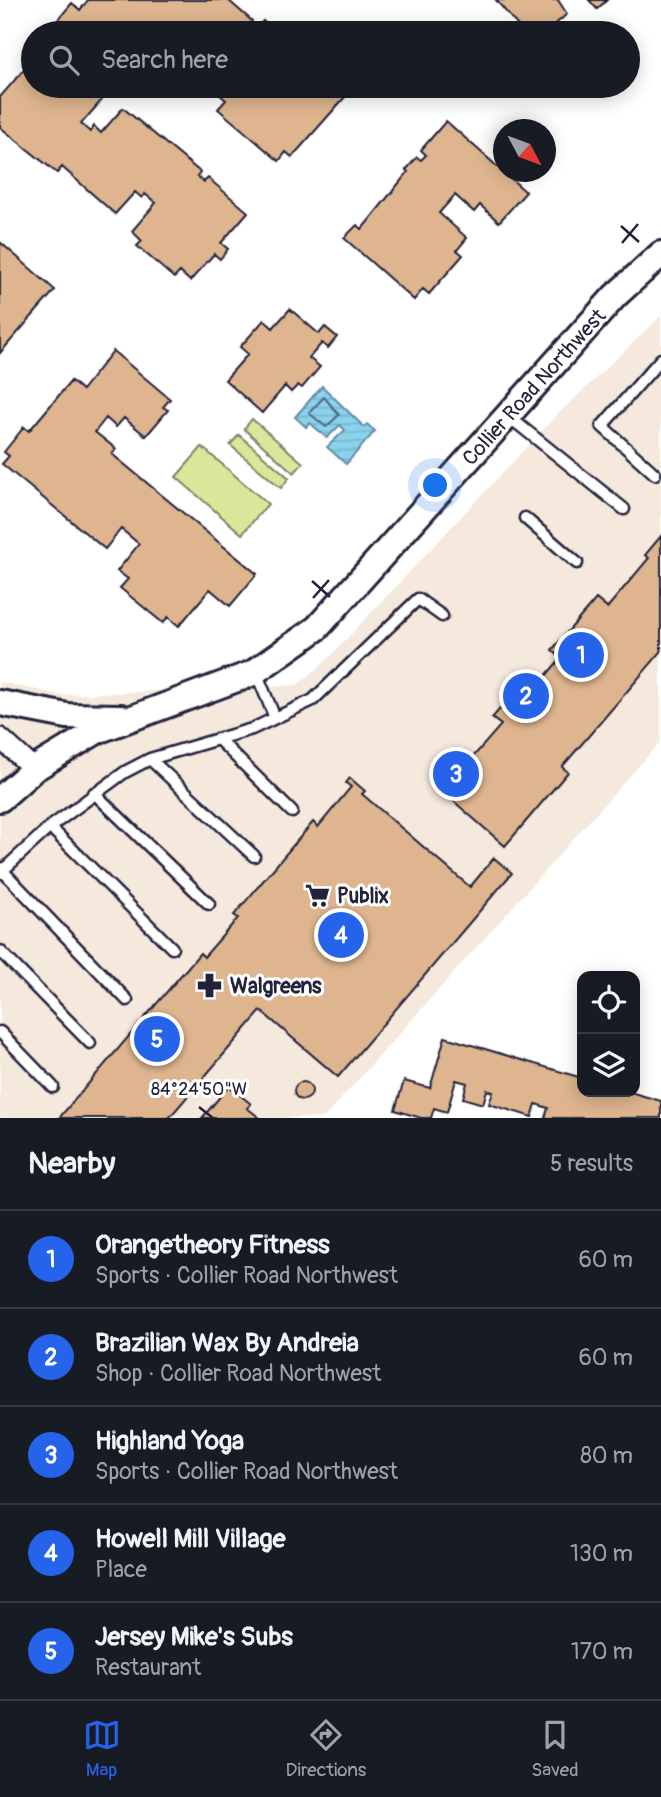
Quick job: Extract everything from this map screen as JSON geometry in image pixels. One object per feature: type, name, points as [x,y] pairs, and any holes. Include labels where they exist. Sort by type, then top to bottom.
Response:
[{"type":"street","name":"Collier Road Northwest","points":[[0,799],[34,769],[97,731],[256,671],[317,628],[615,296],[661,254]]},
{"type":"street","points":[[0,704],[67,716],[136,717]]},
{"type":"street","points":[[0,738],[34,769]]},
{"type":"lane","points":[[655,474],[602,426],[661,359]]},
{"type":"lane","points":[[508,416],[624,509]]},
{"type":"lane","points":[[524,517],[577,563]]},
{"type":"lane","points":[[127,1000],[1,870],[94,793],[150,759],[218,739],[275,718],[313,700],[418,600],[442,616]]},
{"type":"lane","points":[[256,671],[275,718]]},
{"type":"lane","points":[[218,739],[292,812]]},
{"type":"lane","points":[[150,759],[254,856]]},
{"type":"lane","points":[[94,793],[209,904]]},
{"type":"lane","points":[[50,827],[172,948]]},
{"type":"lane","points":[[0,951],[90,1043]]},
{"type":"lane","points":[[0,1032],[53,1087]]},
{"type":"shaded area","points":[[661,316],[661,741],[324,1118],[0,1118],[0,682],[60,695],[297,685],[324,663],[555,417]]},
{"type":"green space","points":[[252,419],[303,463],[294,473],[244,429]]},
{"type":"green space","points":[[239,435],[289,478],[281,488],[230,445]]},
{"type":"green space","points":[[202,447],[268,504],[242,534],[176,477]]},
{"type":"water","points":[[322,386],[364,427],[367,424],[375,431],[346,464],[327,447],[345,430],[340,425],[327,438],[310,423],[306,427],[295,417]]},
{"type":"building","points":[[88,0],[228,0],[252,21],[57,21],[72,3],[80,10]]},
{"type":"building","points":[[496,0],[558,0],[567,14],[559,21],[514,21]]},
{"type":"building","points":[[589,0],[607,0],[597,9]]},
{"type":"building","points":[[21,73],[21,98],[104,98],[81,124],[90,132],[94,126],[101,133],[123,108],[200,172],[197,176],[204,182],[208,178],[248,212],[221,243],[228,249],[220,259],[214,254],[190,281],[180,272],[174,278],[137,246],[142,241],[132,231],[156,203],[145,194],[142,198],[135,192],[115,214],[62,167],[57,173],[0,127],[0,97]]},
{"type":"building","points":[[224,98],[344,98],[292,157],[286,152],[279,161],[218,109],[226,100]]},
{"type":"building","points":[[446,121],[493,163],[493,182],[515,182],[526,192],[499,222],[480,205],[474,212],[455,195],[439,213],[467,238],[457,250],[463,255],[429,294],[423,289],[414,300],[344,238],[357,225],[362,229],[417,157],[421,160],[426,155],[421,150]]},
{"type":"building","points":[[0,242],[55,290],[0,353]]},
{"type":"building","points":[[290,309],[319,334],[325,327],[337,337],[328,348],[322,343],[309,358],[320,367],[302,388],[298,385],[291,392],[285,386],[262,413],[225,380],[248,354],[240,347],[264,320],[273,328]]},
{"type":"building","points":[[113,351],[170,399],[163,407],[168,410],[146,436],[124,418],[116,427],[106,418],[95,432],[116,449],[112,454],[257,574],[230,606],[210,589],[179,626],[168,617],[163,623],[120,588],[128,579],[117,571],[139,544],[121,529],[105,549],[2,464],[9,456],[4,452],[24,427],[29,431],[71,381],[82,390]]},
{"type":"building","points":[[661,536],[661,652],[562,767],[568,772],[505,846],[435,785],[465,751],[473,757],[501,725],[492,718],[523,682],[533,691],[561,658],[552,650],[596,599],[607,608],[649,558],[645,555]]},
{"type":"building","points":[[350,778],[365,791],[362,794],[470,887],[494,858],[512,873],[338,1077],[261,1011],[169,1118],[59,1118],[200,953],[204,957],[238,918],[234,915],[313,822],[318,827],[351,787],[346,783]]},
{"type":"building","points":[[445,1037],[577,1077],[577,1097],[640,1095],[661,1101],[661,1118],[545,1118],[548,1108],[536,1104],[532,1117],[489,1104],[493,1092],[487,1090],[483,1104],[463,1098],[467,1083],[456,1080],[447,1112],[434,1108],[431,1118],[421,1118],[395,1110],[404,1081],[430,1088]]},
{"type":"building","points":[[299,1082],[307,1082],[312,1091],[310,1098],[299,1100],[294,1095],[294,1087]]},
{"type":"building","points":[[229,1086],[251,1104],[247,1108],[260,1118],[202,1118]]},
{"type":"place","name":"Orangetheory Fitness","points":[[581,655]]},
{"type":"place","name":"Brazilian Wax By Andreia","points":[[526,696]]},
{"type":"place","name":"Highland Yoga","points":[[456,774]]},
{"type":"place","name":"Publix","points":[[317,896]]},
{"type":"place","name":"Howell Mill Village","points":[[341,935]]},
{"type":"place","name":"Walgreens","points":[[210,986]]},
{"type":"place","name":"Jersey Mike's Subs","points":[[157,1039]]}]
